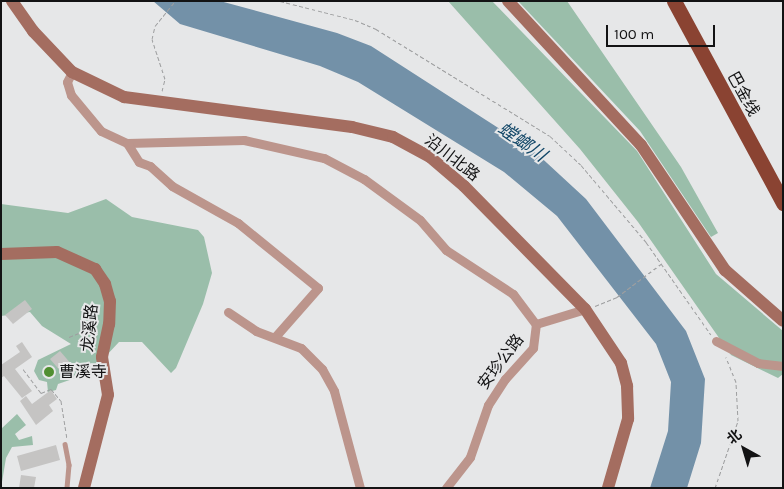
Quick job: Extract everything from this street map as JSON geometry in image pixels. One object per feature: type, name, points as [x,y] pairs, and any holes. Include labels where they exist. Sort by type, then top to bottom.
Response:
[{"type":"highway","name":"巴金线","points":[[674,1],[783,202]]},
{"type":"main road","name":"沿川北路","points":[[12,1],[39,38],[72,72],[124,97],[159,104],[352,127],[393,137],[430,157],[464,186],[585,309],[609,341],[627,386],[628,419],[608,488]]},
{"type":"main road","points":[[508,1],[641,145],[725,270],[783,321]]},
{"type":"main road","name":"龙溪路","points":[[1,254],[57,252],[95,269],[110,301],[102,357],[108,395],[84,488]]},
{"type":"street","points":[[72,72],[67,82],[71,95],[101,131],[127,143],[244,140],[324,158],[364,179],[420,220],[446,250],[513,294],[536,324]]},
{"type":"street","points":[[127,143],[139,162],[150,166],[172,186],[238,224],[318,288],[275,337]]},
{"type":"street","name":"安珍公路","points":[[446,488],[470,457],[488,405],[534,348],[536,324],[585,309]]},
{"type":"street","points":[[228,312],[256,331],[301,348],[322,369],[334,391],[360,488]]},
{"type":"street","points":[[716,341],[758,363],[783,366]]},
{"type":"lane","points":[[66,444],[69,465],[66,488]]},
{"type":"path","points":[[159,104],[165,79],[152,40],[155,26],[175,1]]},
{"type":"path","points":[[280,1],[355,20],[376,29],[550,136],[582,165],[662,263],[716,341]]},
{"type":"path","points":[[585,309],[616,297],[662,263]]},
{"type":"path","points":[[69,337],[86,330],[106,336]]},
{"type":"path","points":[[715,488],[738,421],[736,382],[725,354]]},
{"type":"path","points":[[23,369],[41,393],[51,389],[61,401],[69,434],[66,444]]},
{"type":"green space","points":[[448,1],[492,1],[637,151],[716,274],[783,331],[783,374],[778,378],[731,355],[638,222],[580,149]]},
{"type":"green space","points":[[518,1],[567,1],[681,167],[718,233],[711,237],[640,131]]},
{"type":"green space","points":[[106,199],[132,217],[198,230],[204,237],[212,273],[203,304],[176,368],[171,373],[142,342],[119,342],[90,373],[58,384],[56,390],[48,392],[47,382],[39,380],[34,371],[38,360],[71,344],[42,326],[30,312],[1,316],[1,204],[68,213]]},
{"type":"green space","points":[[17,414],[26,425],[15,434],[19,440],[32,436],[33,445],[12,447],[6,458],[1,488],[1,429]]},
{"type":"water","points":[[153,1],[220,1],[337,33],[371,46],[534,151],[586,199],[686,331],[705,379],[701,443],[687,488],[650,488],[668,431],[671,382],[656,344],[557,216],[504,172],[358,82],[320,66],[180,24]]},
{"type":"building","points":[[25,300],[32,309],[13,324],[5,315]]},
{"type":"building","points":[[22,342],[32,357],[15,369],[32,391],[22,398],[4,376],[1,378],[1,365],[20,352],[16,346]]},
{"type":"building","points":[[60,351],[72,365],[62,373],[50,359]]},
{"type":"building","points":[[51,390],[57,399],[49,405],[53,411],[36,425],[20,401],[26,396],[32,404]]},
{"type":"building","points":[[56,445],[60,460],[21,471],[17,456]]},
{"type":"building","points":[[21,475],[36,477],[34,488],[19,488]]},
{"type":"place","name":"曹溪寺","points":[[49,372]]},
{"type":"water label","name":"螳螂川","points":[[522,142]]}]
